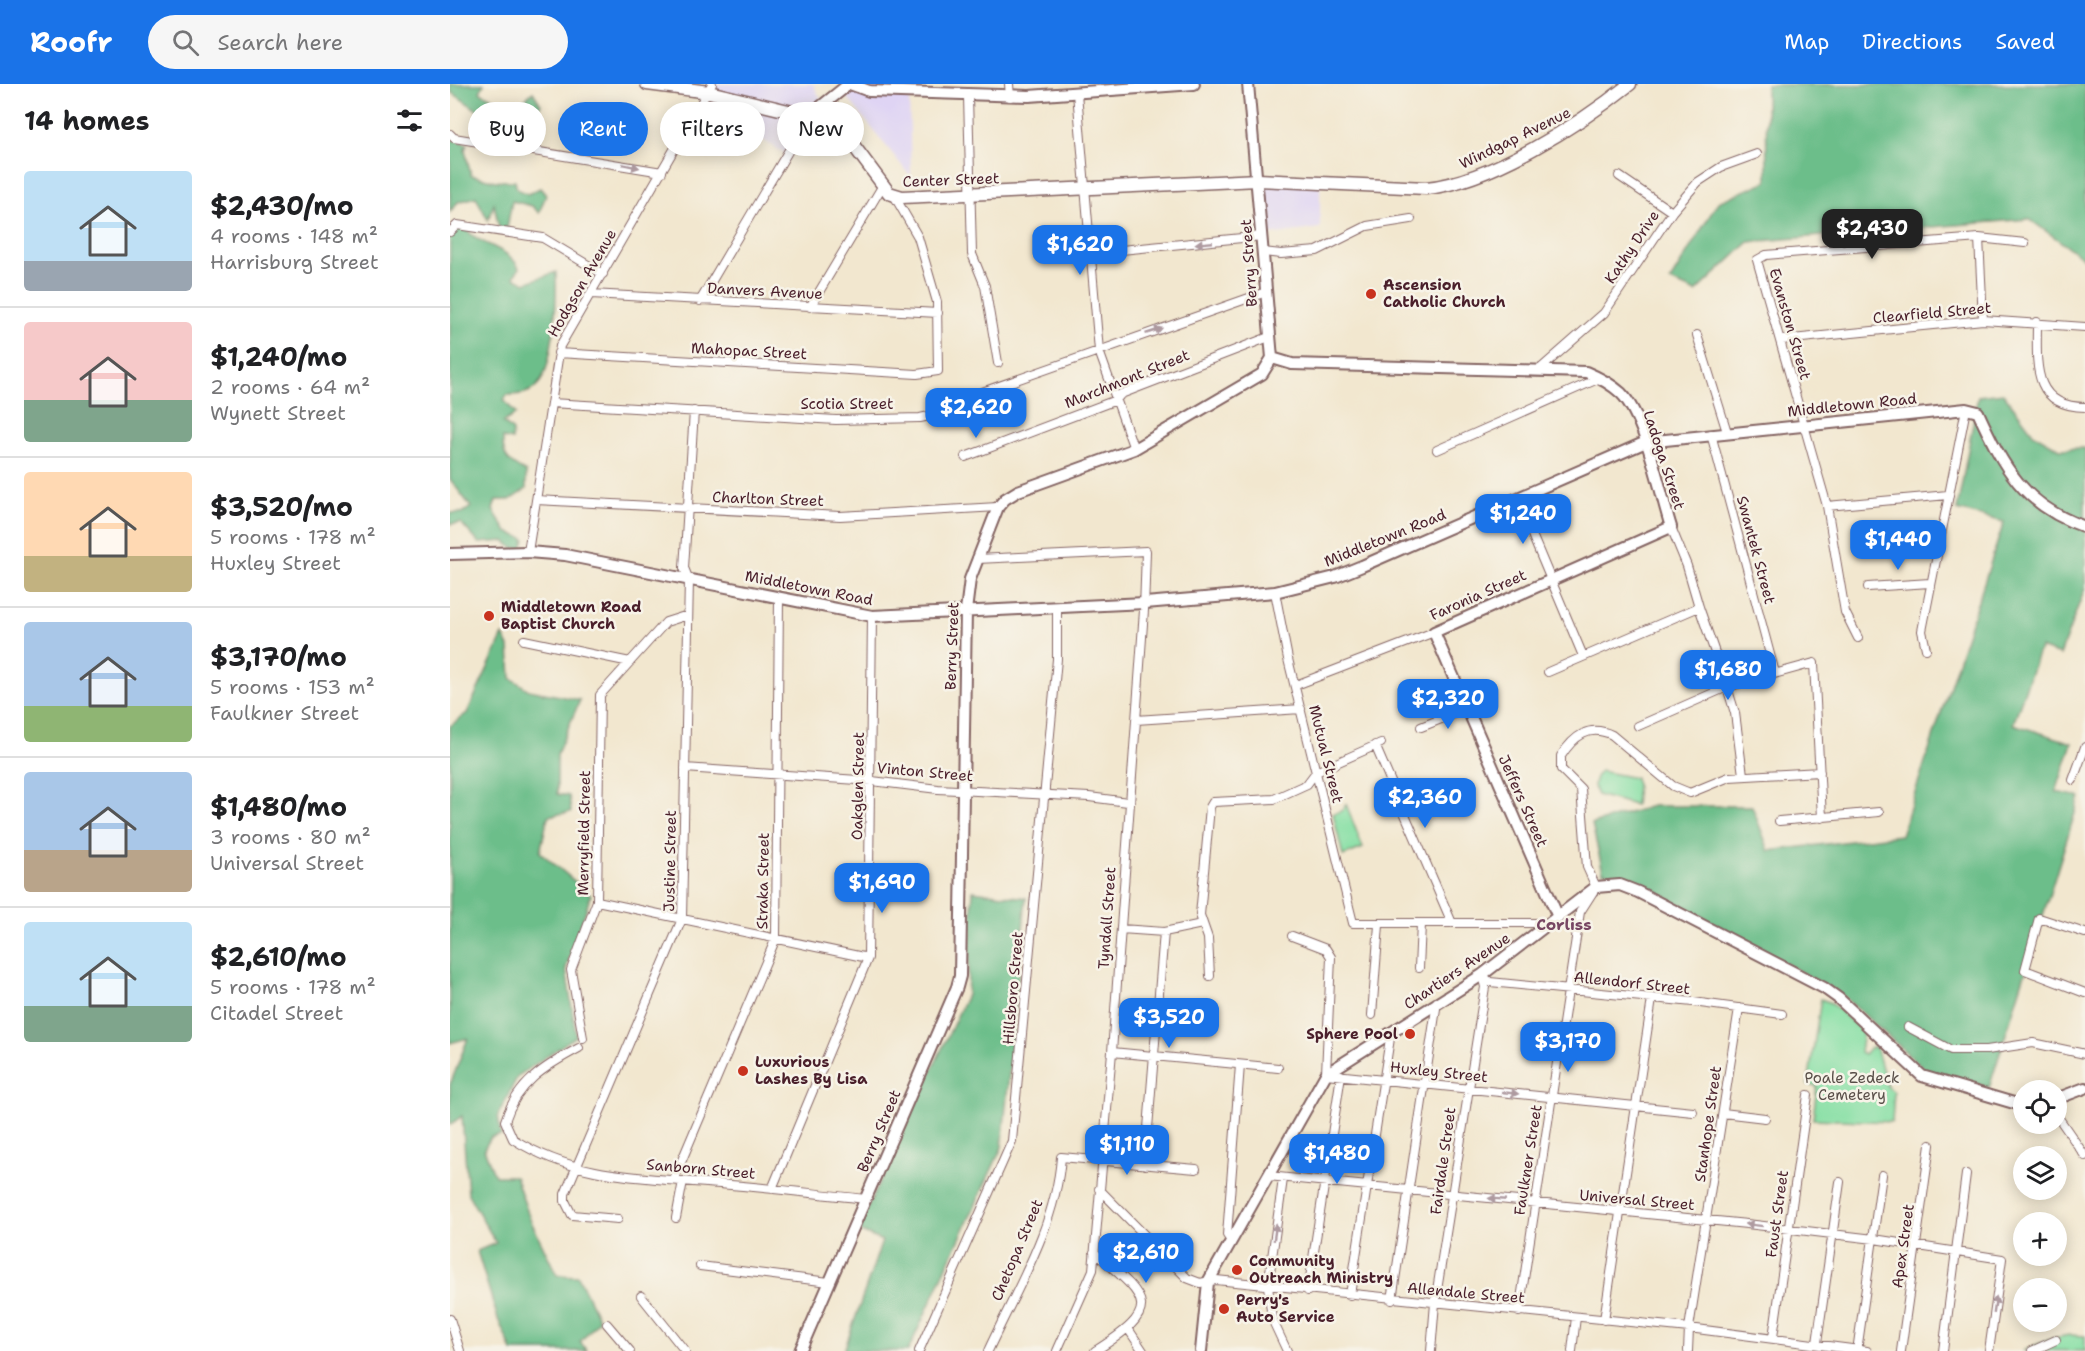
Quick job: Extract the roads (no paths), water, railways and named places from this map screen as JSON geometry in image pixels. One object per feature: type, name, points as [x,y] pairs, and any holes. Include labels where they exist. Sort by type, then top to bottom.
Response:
[{"type":"main road","name":"Center Street","points":[[647,84],[711,88],[777,107]]},
{"type":"main road","name":"Windgap Avenue","points":[[1258,180],[1426,188],[1444,186],[1472,178],[1583,120],[1630,84]]},
{"type":"main road","name":"Center Street","points":[[863,156],[883,185],[899,197],[1258,180]]},
{"type":"street","points":[[1009,84],[1010,97]]},
{"type":"street","points":[[828,102],[847,86],[869,91],[913,88],[968,96],[1010,97],[1140,86],[1194,84]]},
{"type":"street","name":"Berry Street","points":[[1248,84],[1272,358]]},
{"type":"street","name":"Hodgson Avenue","points":[[528,552],[558,353],[711,88]]},
{"type":"street","points":[[1077,93],[1099,351],[1134,449]]},
{"type":"street","points":[[968,96],[972,254],[985,286],[998,363]]},
{"type":"street","points":[[450,134],[454,138],[662,172]]},
{"type":"street","name":"Kathy Drive","points":[[1539,370],[1604,313],[1672,212],[1706,177],[1721,166],[1757,154]]},
{"type":"street","points":[[700,301],[785,156]]},
{"type":"street","points":[[1619,176],[1672,212]]},
{"type":"street","points":[[810,307],[883,185]]},
{"type":"street","points":[[899,197],[921,244],[938,313]]},
{"type":"street","points":[[1263,252],[1271,251],[1281,254],[1317,251],[1367,226],[1411,219]]},
{"type":"street","points":[[450,232],[457,225],[543,238],[603,274]]},
{"type":"street","points":[[1091,253],[1262,236]]},
{"type":"street","points":[[1983,320],[1979,237],[2025,243]]},
{"type":"street","name":"Evanston Street","points":[[1858,638],[1845,612],[1839,564],[1827,506],[1782,340],[1757,260],[1766,255],[1979,237]]},
{"type":"street","name":"Scotia Street","points":[[550,403],[836,420],[920,418],[934,415],[951,404],[1266,292]]},
{"type":"street","name":"Danvers Avenue","points":[[591,294],[938,313]]},
{"type":"street","name":"Mahopac Street","points":[[558,353],[917,374],[938,371],[938,313]]},
{"type":"street","name":"Clearfield Street","points":[[1782,340],[1983,320],[2085,327]]},
{"type":"street","points":[[2037,322],[2037,372],[2044,388],[2064,406],[2085,407]]},
{"type":"street","points":[[1697,335],[1727,432]]},
{"type":"street","name":"Marchmont Street","points":[[965,457],[1116,400],[1121,394],[1269,337]]},
{"type":"street","points":[[998,507],[1005,499],[1018,491],[1134,449],[1262,374],[1272,358]]},
{"type":"street","name":"Ladoga Street","points":[[1272,358],[1292,364],[1579,371],[1600,378],[1622,394],[1632,409],[1646,442],[1671,527],[1687,566],[1727,687],[1735,713],[1743,775]]},
{"type":"street","points":[[1437,450],[1600,378]]},
{"type":"street","points":[[1926,649],[1922,631],[1930,583],[1966,409],[1978,412],[2000,461],[2019,487],[2053,514],[2085,526]]},
{"type":"street","name":"Middletown Road","points":[[450,554],[528,552],[565,555],[872,616],[1145,603],[1275,592],[1335,577],[1646,442],[1966,409]]},
{"type":"street","name":"Justine Street","points":[[618,1219],[572,1215],[565,1202],[576,1168],[682,919],[689,580],[684,568],[694,411]]},
{"type":"street","name":"Swantek Street","points":[[1711,434],[1775,673]]},
{"type":"street","points":[[1827,506],[1948,495]]},
{"type":"street","points":[[1517,499],[1583,656]]},
{"type":"street","name":"Charlton Street","points":[[536,500],[688,510],[840,516],[998,507]]},
{"type":"street","name":"Berry Street","points":[[800,1351],[960,976],[966,611],[970,579],[998,507]]},
{"type":"street","name":"Faronia Street","points":[[1296,685],[1434,632],[1671,527]]},
{"type":"street","name":"Tyndall Street","points":[[977,560],[1146,551],[1137,720],[1128,802],[1112,1052],[1093,1270],[1057,1351]]},
{"type":"street","points":[[1868,587],[1930,583]]},
{"type":"street","name":"Mutual Street","points":[[1275,592],[1353,923],[1379,925]]},
{"type":"street","name":"Straka Street","points":[[674,1179],[776,938],[779,597]]},
{"type":"street","points":[[1548,672],[1699,607]]},
{"type":"street","name":"Hillsboro Street","points":[[919,1351],[1012,1141],[1057,659],[1058,608]]},
{"type":"street","points":[[524,640],[630,662],[666,622],[687,615]]},
{"type":"street","name":"Oakglen Street","points":[[772,1189],[868,958],[872,781],[872,616]]},
{"type":"street","name":"Jeffers Street","points":[[1434,632],[1558,916]]},
{"type":"street","name":"Merryfield Street","points":[[583,1038],[571,970],[597,901],[600,695],[630,662]]},
{"type":"street","points":[[1638,726],[1727,687],[1814,663],[1822,818]]},
{"type":"street","points":[[1137,720],[1301,709]]},
{"type":"street","points":[[1421,727],[1466,709]]},
{"type":"street","points":[[1820,772],[1729,777],[1698,792],[1683,792],[1612,735],[1601,730],[1580,734],[1561,756],[1561,769],[1581,789],[1587,867],[1596,888],[1620,885],[1638,892],[1824,988],[1838,998],[1922,1076],[2013,1103]]},
{"type":"street","points":[[1210,976],[1208,938],[1202,924],[1203,869],[1210,807],[1214,802],[1274,799],[1307,784],[1316,772],[1378,744],[1452,923]]},
{"type":"street","points":[[2073,780],[2085,747]]},
{"type":"street","name":"Vinton Street","points":[[685,768],[1128,802]]},
{"type":"street","points":[[1779,821],[1879,813]]},
{"type":"street","name":"Chartiers Avenue","points":[[1201,1351],[1208,1282],[1326,1074],[1482,975],[1596,888]]},
{"type":"street","name":"Faulkner Street","points":[[1519,1312],[1534,1203],[1581,912],[1596,888]]},
{"type":"street","points":[[597,901],[868,958]]},
{"type":"street","points":[[2085,933],[2039,918],[2025,970],[2085,993]]},
{"type":"street","points":[[1372,1015],[1379,925],[1536,923],[1547,927]]},
{"type":"street","points":[[1121,929],[1164,932],[1202,924]]},
{"type":"street","points":[[1419,968],[1421,924]]},
{"type":"street","points":[[1145,1164],[1156,1055],[1164,932]]},
{"type":"street","points":[[1292,936],[1326,950],[1331,957],[1326,1074]]},
{"type":"street","name":"Allendorf Street","points":[[1482,975],[1490,982],[1782,1014]]},
{"type":"street","name":"Fairdale Street","points":[[1431,1351],[1435,1303],[1451,1195],[1485,987],[1482,975]]},
{"type":"street","points":[[1604,1320],[1652,999]]},
{"type":"street","points":[[1392,1299],[1437,1002]]},
{"type":"street","name":"Stanhope Street","points":[[1688,1351],[1689,1328],[1739,1008]]},
{"type":"street","points":[[1908,1027],[1951,1050],[1987,1050],[2033,1043],[2085,1054]]},
{"type":"street","points":[[1350,1295],[1391,1032]]},
{"type":"street","name":"Sanborn Street","points":[[579,1048],[548,1065],[525,1083],[507,1113],[505,1121],[513,1139],[576,1168],[623,1177],[674,1179],[866,1199]]},
{"type":"street","points":[[1112,1052],[1278,1068]]},
{"type":"street","points":[[1231,1241],[1227,1234],[1240,1065]]},
{"type":"street","name":"Huxley Street","points":[[1326,1074],[1693,1112]]},
{"type":"street","points":[[1308,1290],[1341,1075]]},
{"type":"street","points":[[2067,1095],[2085,1088]]},
{"type":"street","name":"Faust Street","points":[[1773,1337],[1808,1095]]},
{"type":"street","points":[[1723,1113],[1765,1118]]},
{"type":"street","points":[[2067,1130],[2085,1156]]},
{"type":"street","name":"Apex Street","points":[[1901,1351],[1930,1144]]},
{"type":"street","name":"Chetopa Street","points":[[988,1351],[1048,1216],[1058,1182],[1061,1157],[1102,1161]]},
{"type":"street","points":[[1102,1161],[1196,1169]]},
{"type":"street","points":[[1857,1350],[1882,1174]]},
{"type":"street","points":[[1943,1351],[1958,1252],[1966,1174]]},
{"type":"street","name":"Universal Street","points":[[1268,1176],[1789,1229],[2002,1258],[1989,1351]]},
{"type":"street","points":[[1284,1179],[1268,1286],[1272,1318],[1287,1351]]},
{"type":"street","points":[[676,1218],[683,1181]]},
{"type":"street","points":[[1817,1343],[1840,1182]]},
{"type":"street","name":"Allendale Street","points":[[1099,1189],[1187,1278],[1200,1283],[1268,1286],[1689,1328],[1773,1337],[1867,1351]]},
{"type":"street","points":[[1094,1252],[1134,1289],[1142,1304],[1142,1311],[1129,1330],[1095,1351]]},
{"type":"street","points":[[700,1266],[829,1282]]},
{"type":"street","points":[[641,1296],[684,1351]]},
{"type":"street","points":[[1572,1351],[1576,1317]]},
{"type":"street","points":[[450,1320],[460,1351]]},
{"type":"street","points":[[608,1324],[630,1351]]},
{"type":"street","points":[[1129,1330],[1143,1351]]},
{"type":"street","points":[[2032,1351],[2056,1341]]},
{"type":"place","name":"Ascension Catholic Church","points":[[1371,294]]},
{"type":"place","name":"Middletown Road Baptist Church","points":[[489,616]]},
{"type":"place","name":"Sphere Pool","points":[[1410,1034]]},
{"type":"place","name":"Luxurious Lashes By Lisa","points":[[743,1071]]},
{"type":"place","name":"Community Outreach Ministry","points":[[1237,1270]]},
{"type":"place","name":"Perry's Auto Service","points":[[1224,1309]]},
{"type":"district","name":"Corliss","points":[[1564,924]]},
{"type":"park label","name":"Poale Zedeck Cemetery","points":[[1852,1086]]}]
